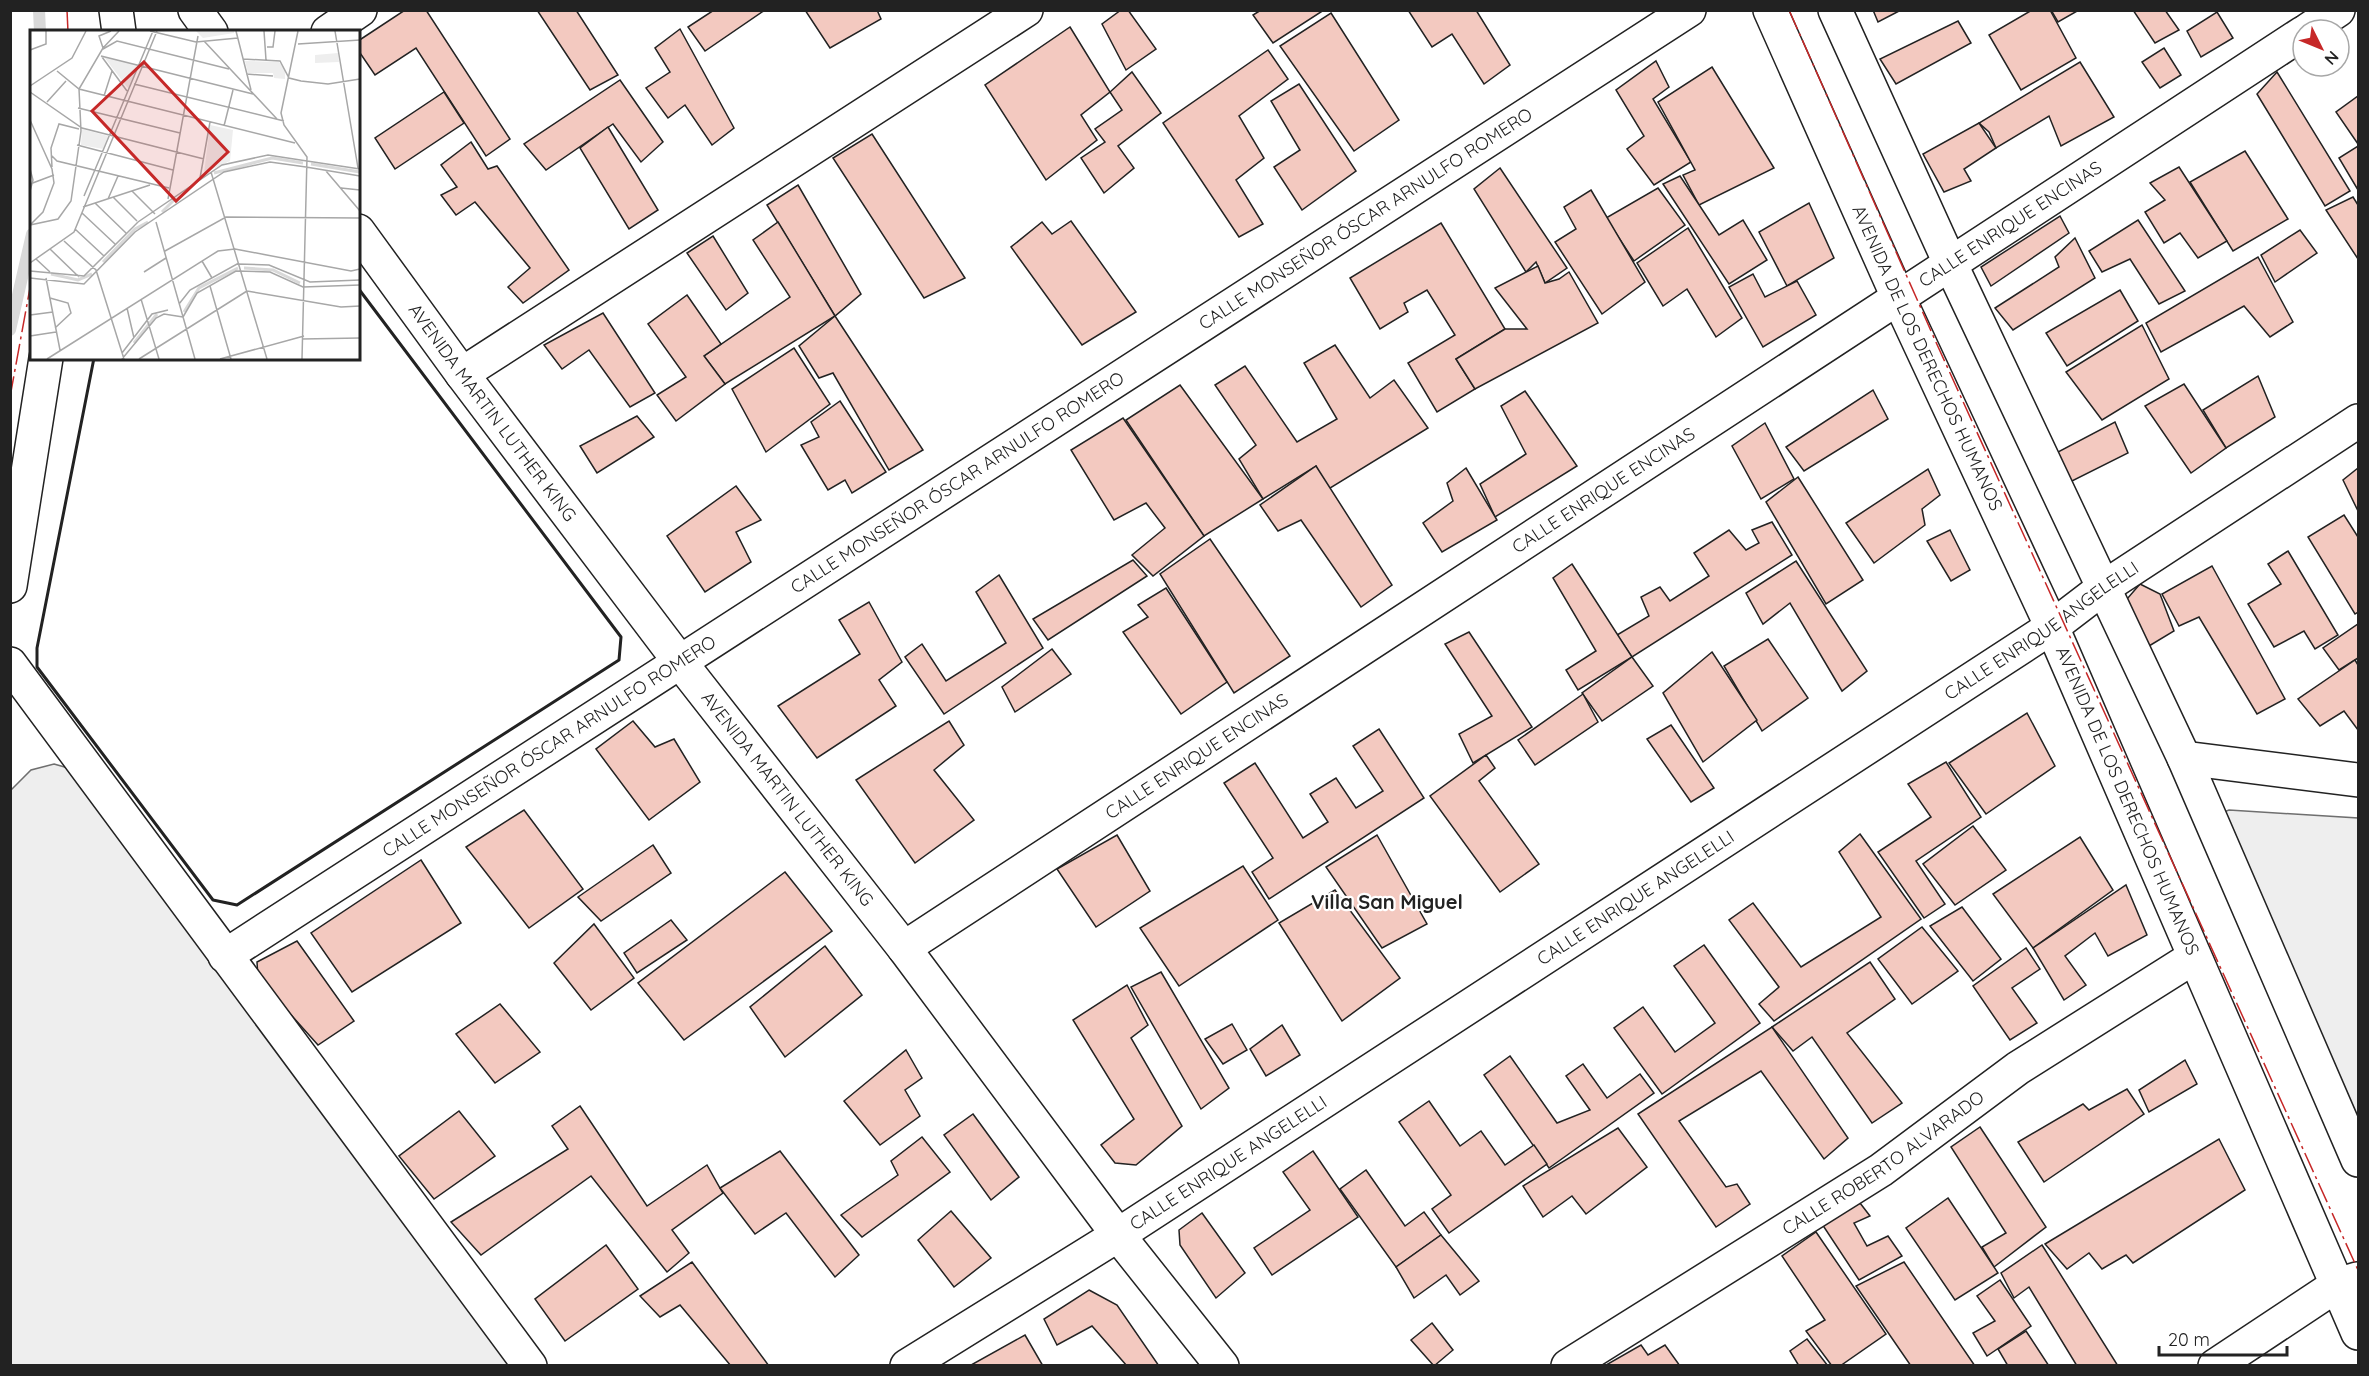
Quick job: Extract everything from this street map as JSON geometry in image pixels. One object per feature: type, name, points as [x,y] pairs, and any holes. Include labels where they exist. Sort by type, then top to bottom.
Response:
[{"type":"street","points":[[116,10],[119,30]]},
{"type":"street","points":[[195,10],[210,30]]},
{"type":"street","points":[[331,30],[360,10]]},
{"type":"street","points":[[462,374],[1026,10]]},
{"type":"street","name":"CALLE MONSEÑOR ÓSCAR ARNULFO ROMERO","points":[[225,956],[1689,10]]},
{"type":"street","name":"AVENIDA DE LOS DERECHOS HUMANOS","points":[[1770,10],[1898,297],[2052,627],[2194,957],[2348,1282],[2358,1333]]},
{"type":"street","points":[[1835,10],[1950,263],[2184,758],[2358,1160]]},
{"type":"street","name":"CALLE ENRIQUE ENCINAS","points":[[904,948],[2291,41]]},
{"type":"street","name":"AVENIDA MARTIN LUTHER KING","points":[[360,234],[462,374],[680,662],[904,948],[1118,1235],[1222,1365]]},
{"type":"street","points":[[10,586],[46,360]]},
{"type":"street","name":"CALLE ENRIQUE ANGELELLI","points":[[907,1365],[1118,1235],[2052,627],[2103,588],[2358,421]]},
{"type":"street","points":[[10,664],[531,1365]]},
{"type":"street","points":[[2184,758],[2358,780]]},
{"type":"street","name":"CALLE ROBERTO ALVARADO","points":[[1568,1365],[1881,1170],[2018,1068],[2194,957]]},
{"type":"street","points":[[2215,1365],[2348,1282]]},
{"type":"shaded area","points":[[54,764],[75,770],[524,1365],[11,1366],[11,790],[31,770]]},
{"type":"shaded area","points":[[2229,810],[2358,818],[2358,1159],[2216,815]]},
{"type":"building","points":[[405,10],[426,10],[510,139],[486,156],[416,48],[375,75],[360,53],[360,40]]},
{"type":"building","points":[[537,10],[576,10],[618,75],[590,90]]},
{"type":"building","points":[[714,10],[765,10],[705,51],[688,27]]},
{"type":"building","points":[[805,10],[877,10],[881,19],[830,48]]},
{"type":"building","points":[[1121,10],[1128,10],[1156,49],[1126,70],[1102,24]]},
{"type":"building","points":[[1261,10],[1324,10],[1273,43],[1253,15]]},
{"type":"building","points":[[1408,10],[1476,10],[1510,65],[1484,84],[1452,34],[1432,47]]},
{"type":"building","points":[[1873,10],[1901,10],[1878,22]]},
{"type":"building","points":[[2032,10],[2050,10],[2076,58],[2021,90],[1989,35]]},
{"type":"building","points":[[2051,10],[2079,10],[2058,22]]},
{"type":"building","points":[[2133,10],[2165,10],[2179,30],[2155,43]]},
{"type":"building","points":[[2217,12],[2233,38],[2201,57],[2187,31]]},
{"type":"building","points":[[1331,13],[1399,120],[1354,151],[1280,46]]},
{"type":"building","points":[[1958,21],[1971,43],[1896,84],[1880,59]]},
{"type":"building","points":[[1070,27],[1110,92],[1081,115],[1097,140],[1046,180],[985,85]]},
{"type":"building","points":[[680,29],[734,128],[712,145],[685,105],[668,118],[646,88],[670,72],[655,48]]},
{"type":"building","points":[[2164,48],[2181,75],[2160,88],[2142,62]]},
{"type":"building","points":[[1268,50],[1288,79],[1239,116],[1264,158],[1236,180],[1263,224],[1239,237],[1163,123]]},
{"type":"building","points":[[1656,61],[1669,87],[1653,99],[1691,162],[1654,185],[1627,149],[1644,136],[1616,90]]},
{"type":"building","points":[[2080,62],[2114,117],[2061,146],[2049,116],[1996,148],[1989,132],[1979,123]]},
{"type":"building","points":[[1712,67],[1774,168],[1699,205],[1683,175],[1695,170],[1658,102]]},
{"type":"building","points":[[1132,72],[1161,113],[1118,146],[1134,168],[1104,193],[1081,158],[1105,142],[1095,129],[1122,110],[1110,92]]},
{"type":"building","points":[[2277,72],[2350,191],[2325,206],[2257,94]]},
{"type":"building","points":[[620,80],[663,142],[641,162],[613,124],[546,170],[524,144]]},
{"type":"building","points":[[1299,84],[1356,171],[1302,210],[1274,167],[1300,150],[1271,101]]},
{"type":"building","points":[[444,92],[464,123],[395,169],[375,138]]},
{"type":"building","points":[[2358,96],[2358,144],[2336,112]]},
{"type":"building","points":[[1979,123],[1996,148],[1964,169],[1971,181],[1944,192],[1923,154]]},
{"type":"building","points":[[608,127],[658,210],[629,229],[580,148]]},
{"type":"building","points":[[872,134],[965,278],[924,298],[833,158]]},
{"type":"building","points":[[471,142],[488,169],[497,166],[569,270],[523,303],[508,287],[530,268],[475,202],[456,215],[441,195],[457,187],[441,165]]},
{"type":"building","points":[[2358,146],[2358,190],[2339,158]]},
{"type":"building","points":[[2245,151],[2288,219],[2233,251],[2190,182]]},
{"type":"building","points":[[2179,167],[2227,241],[2198,258],[2180,233],[2164,243],[2145,212],[2165,200],[2150,183]]},
{"type":"building","points":[[1500,168],[1567,268],[1545,283],[1536,262],[1526,272],[1474,189]]},
{"type":"building","points":[[1680,176],[1719,235],[1743,220],[1767,260],[1729,284],[1663,184]]},
{"type":"building","points":[[798,185],[861,294],[835,316],[767,205]]},
{"type":"building","points":[[1658,188],[1685,225],[1634,261],[1606,218]]},
{"type":"building","points":[[1591,190],[1645,282],[1602,314],[1555,242],[1576,229],[1564,207]]},
{"type":"building","points":[[2353,197],[2358,205],[2358,259],[2326,210]]},
{"type":"building","points":[[1809,203],[1834,258],[1787,286],[1759,232]]},
{"type":"building","points":[[2060,216],[2069,233],[1991,286],[1981,267]]},
{"type":"building","points":[[2138,220],[2185,291],[2159,304],[2130,259],[2102,272],[2089,251]]},
{"type":"building","points":[[1071,221],[1136,312],[1082,345],[1011,247],[1042,222],[1052,234]]},
{"type":"building","points":[[778,222],[835,316],[725,384],[704,356],[790,297],[753,240]]},
{"type":"building","points":[[1441,223],[1505,329],[1456,359],[1475,389],[1437,412],[1408,363],[1455,335],[1427,290],[1404,303],[1408,312],[1380,329],[1350,278]]},
{"type":"building","points":[[1688,228],[1742,318],[1716,337],[1687,289],[1663,306],[1637,263]]},
{"type":"building","points":[[2300,230],[2317,253],[2275,282],[2261,255]]},
{"type":"building","points":[[713,236],[748,293],[726,310],[687,253]]},
{"type":"building","points":[[2075,238],[2095,278],[2013,330],[1995,308],[2059,267],[2055,257]]},
{"type":"building","points":[[2258,257],[2293,322],[2270,337],[2244,306],[2161,352],[2146,323]]},
{"type":"building","points":[[1538,266],[1545,283],[1559,279],[1569,272],[1598,323],[1475,389],[1456,359],[1505,329],[1527,329],[1495,288]]},
{"type":"building","points":[[1753,274],[1765,297],[1797,281],[1816,315],[1763,347],[1729,287]]},
{"type":"building","points":[[2120,290],[2138,321],[2067,366],[2046,333]]},
{"type":"building","points":[[687,295],[721,344],[704,356],[725,384],[676,421],[657,395],[686,377],[648,324]]},
{"type":"building","points":[[603,313],[655,393],[630,407],[589,350],[562,369],[544,345]]},
{"type":"building","points":[[835,316],[923,450],[889,470],[833,373],[819,378],[799,346]]},
{"type":"building","points":[[2142,325],[2169,379],[2102,420],[2066,372]]},
{"type":"building","points":[[1335,345],[1370,398],[1394,380],[1428,428],[1327,490],[1316,466],[1263,499],[1239,459],[1256,445],[1215,385],[1245,366],[1297,442],[1337,419],[1304,363]]},
{"type":"building","points":[[794,348],[830,404],[766,452],[732,389]]},
{"type":"building","points":[[2258,376],[2275,417],[2226,448],[2203,410]]},
{"type":"building","points":[[2184,384],[2226,448],[2191,473],[2145,406]]},
{"type":"building","points":[[1180,385],[1263,499],[1204,536],[1126,420]]},
{"type":"building","points":[[1873,390],[1888,419],[1804,471],[1786,447]]},
{"type":"building","points":[[1525,391],[1577,466],[1495,517],[1480,484],[1526,454],[1501,406]]},
{"type":"building","points":[[840,401],[886,472],[852,493],[845,480],[828,490],[801,445],[819,437],[811,422]]},
{"type":"building","points":[[637,416],[654,437],[597,473],[580,446]]},
{"type":"building","points":[[1123,418],[1204,536],[1153,576],[1132,555],[1165,528],[1146,503],[1114,520],[1071,450]]},
{"type":"building","points":[[2115,422],[2128,453],[2070,482],[2056,453]]},
{"type":"building","points":[[1765,423],[1794,479],[1761,499],[1732,446]]},
{"type":"building","points":[[1316,466],[1392,585],[1361,607],[1301,520],[1278,531],[1260,505]]},
{"type":"building","points":[[1466,468],[1497,520],[1442,552],[1423,523],[1453,501],[1447,483]]},
{"type":"building","points":[[2358,468],[2358,511],[2343,480]]},
{"type":"building","points":[[1928,469],[1940,495],[1922,509],[1925,525],[1874,563],[1846,523]]},
{"type":"building","points":[[1798,477],[1863,580],[1826,604],[1766,502]]},
{"type":"building","points":[[736,486],[761,520],[736,532],[751,562],[705,592],[667,536]]},
{"type":"building","points":[[2344,515],[2358,537],[2358,612],[2355,614],[2308,537]]},
{"type":"building","points":[[1772,522],[1792,555],[1632,657],[1617,635],[1649,616],[1641,597],[1660,587],[1670,601],[1709,576],[1694,553],[1729,530],[1746,550],[1759,543],[1752,530]]},
{"type":"building","points":[[1950,530],[1970,570],[1951,581],[1927,541]]},
{"type":"building","points":[[1210,539],[1290,656],[1234,693],[1160,574]]},
{"type":"building","points":[[2288,551],[2338,635],[2315,649],[2304,631],[2274,647],[2248,604],[2281,584],[2268,564]]},
{"type":"building","points":[[1133,560],[1147,576],[1048,640],[1033,619]]},
{"type":"building","points":[[1796,561],[1867,671],[1842,691],[1790,603],[1763,624],[1746,593]]},
{"type":"building","points":[[1572,564],[1632,657],[1578,690],[1566,670],[1596,651],[1553,578]]},
{"type":"building","points":[[2212,566],[2285,699],[2257,714],[2199,617],[2179,626],[2162,594]]},
{"type":"building","points":[[999,575],[1043,648],[944,714],[905,657],[922,644],[946,681],[1006,643],[976,592]]},
{"type":"building","points":[[2140,584],[2160,594],[2174,631],[2149,646],[2124,622],[2127,599]]},
{"type":"building","points":[[1166,588],[1227,682],[1181,714],[1123,632],[1148,617],[1138,605]]},
{"type":"building","points":[[869,602],[902,662],[879,680],[896,706],[817,758],[778,706],[860,654],[839,620]]},
{"type":"building","points":[[2358,624],[2358,658],[2339,670],[2323,648]]},
{"type":"building","points":[[1469,632],[1532,727],[1473,763],[1459,734],[1492,716],[1445,644]]},
{"type":"building","points":[[1768,639],[1808,698],[1762,731],[1724,666]]},
{"type":"building","points":[[1052,649],[1071,674],[1015,712],[1002,687]]},
{"type":"building","points":[[1712,652],[1757,720],[1703,762],[1663,693]]},
{"type":"building","points":[[1632,657],[1653,686],[1602,721],[1582,693]]},
{"type":"building","points":[[2355,660],[2358,665],[2358,730],[2344,711],[2320,726],[2298,699]]},
{"type":"building","points":[[1583,694],[1598,722],[1535,765],[1518,740]]},
{"type":"building","points":[[2027,713],[2055,766],[1986,814],[1949,763]]},
{"type":"building","points":[[633,721],[655,747],[674,739],[700,782],[649,820],[596,749]]},
{"type":"building","points":[[949,721],[964,745],[934,770],[974,820],[915,863],[856,780]]},
{"type":"building","points":[[1671,725],[1714,788],[1691,802],[1647,739]]},
{"type":"building","points":[[1379,729],[1424,798],[1269,899],[1252,872],[1273,858],[1224,783],[1255,763],[1303,838],[1328,822],[1310,794],[1336,778],[1356,808],[1383,791],[1353,746]]},
{"type":"building","points":[[1486,755],[1495,768],[1479,781],[1539,864],[1500,892],[1430,796]]},
{"type":"building","points":[[1946,762],[1981,817],[1916,861],[1945,904],[1924,918],[1878,852],[1931,817],[1908,784]]},
{"type":"building","points":[[524,810],[583,889],[529,928],[466,847]]},
{"type":"building","points":[[1973,826],[2006,870],[1955,905],[1923,864]]},
{"type":"building","points":[[1860,834],[1921,919],[1774,1021],[1759,1004],[1779,987],[1729,920],[1753,903],[1801,967],[1881,917],[1839,852]]},
{"type":"building","points":[[1117,835],[1150,891],[1096,927],[1057,869]]},
{"type":"building","points":[[1377,835],[1427,924],[1382,948],[1326,867]]},
{"type":"building","points":[[2080,837],[2113,890],[2033,948],[1993,894]]},
{"type":"building","points":[[653,845],[671,873],[601,921],[578,897]]},
{"type":"building","points":[[421,860],[461,923],[352,992],[311,933]]},
{"type":"building","points":[[1243,866],[1278,920],[1179,986],[1140,928]]},
{"type":"building","points":[[785,872],[832,931],[684,1040],[638,983]]},
{"type":"building","points":[[2126,885],[2147,935],[2108,956],[2095,933],[2065,956],[2086,985],[2064,1000],[2033,948]]},
{"type":"building","points":[[1335,890],[1400,978],[1342,1021],[1279,923]]},
{"type":"building","points":[[1962,907],[2001,959],[1973,981],[1930,926]]},
{"type":"building","points":[[671,920],[687,940],[637,973],[624,953]]},
{"type":"building","points":[[594,924],[634,978],[591,1010],[554,963]]},
{"type":"building","points":[[1922,927],[1958,971],[1912,1004],[1878,959]]},
{"type":"building","points":[[297,941],[354,1021],[318,1045],[258,978],[257,962]]},
{"type":"building","points":[[1704,945],[1760,1023],[1662,1094],[1614,1028],[1643,1007],[1675,1052],[1715,1023],[1674,966]]},
{"type":"building","points":[[825,946],[862,995],[785,1057],[750,1007]]},
{"type":"building","points":[[2026,948],[2040,969],[2012,988],[2037,1023],[2010,1040],[1973,986]]},
{"type":"building","points":[[1870,962],[1895,999],[1847,1033],[1902,1103],[1872,1123],[1812,1037],[1793,1051],[1772,1027]]},
{"type":"building","points":[[1161,972],[1229,1088],[1201,1109],[1131,987]]},
{"type":"building","points":[[1127,985],[1148,1025],[1131,1038],[1182,1126],[1136,1165],[1115,1163],[1101,1145],[1134,1119],[1073,1020]]},
{"type":"building","points":[[500,1004],[540,1052],[495,1083],[456,1034]]},
{"type":"building","points":[[1232,1024],[1247,1050],[1223,1064],[1205,1039]]},
{"type":"building","points":[[1282,1025],[1300,1055],[1266,1076],[1250,1049]]},
{"type":"building","points":[[1772,1027],[1848,1138],[1824,1159],[1761,1071],[1679,1121],[1726,1187],[1737,1184],[1750,1204],[1716,1227],[1638,1114]]},
{"type":"building","points":[[906,1050],[922,1078],[905,1090],[920,1116],[880,1145],[844,1101]]},
{"type":"building","points":[[1510,1056],[1557,1123],[1590,1110],[1566,1076],[1583,1064],[1607,1098],[1640,1074],[1654,1093],[1549,1168],[1484,1075]]},
{"type":"building","points":[[2185,1060],[2197,1084],[2149,1112],[2139,1090]]},
{"type":"building","points":[[2127,1089],[2144,1114],[2044,1182],[2018,1142],[2083,1104],[2089,1110]]},
{"type":"building","points":[[1429,1101],[1460,1146],[1481,1131],[1505,1165],[1534,1145],[1547,1164],[1449,1233],[1432,1209],[1451,1195],[1399,1122]]},
{"type":"building","points":[[580,1106],[647,1206],[707,1165],[723,1193],[672,1230],[689,1253],[667,1272],[591,1176],[481,1255],[451,1222],[568,1149],[552,1126]]},
{"type":"building","points":[[459,1111],[495,1156],[434,1199],[399,1156]]},
{"type":"building","points":[[973,1114],[1019,1177],[991,1200],[944,1135]]},
{"type":"building","points":[[1980,1127],[2046,1227],[1994,1267],[1982,1247],[2006,1233],[1951,1147]]},
{"type":"building","points":[[1618,1128],[1647,1167],[1586,1214],[1572,1196],[1543,1217],[1523,1186]]},
{"type":"building","points":[[922,1137],[950,1172],[862,1237],[841,1215],[898,1175],[891,1161]]},
{"type":"building","points":[[2219,1139],[2245,1190],[2133,1263],[2126,1255],[2102,1269],[2089,1253],[2067,1269],[2045,1244]]},
{"type":"building","points":[[780,1151],[859,1255],[835,1277],[786,1213],[755,1234],[720,1188]]},
{"type":"building","points":[[1313,1151],[1358,1217],[1272,1275],[1254,1248],[1310,1210],[1283,1172]]},
{"type":"building","points":[[1366,1170],[1405,1226],[1424,1212],[1441,1235],[1396,1267],[1340,1189]]},
{"type":"building","points":[[1948,1198],[1998,1273],[1955,1300],[1906,1228]]},
{"type":"building","points":[[1860,1203],[1870,1216],[1854,1223],[1867,1246],[1888,1236],[1902,1256],[1859,1280],[1822,1224]]},
{"type":"building","points":[[951,1211],[991,1258],[954,1287],[918,1240]]},
{"type":"building","points":[[1202,1213],[1245,1273],[1216,1298],[1180,1245],[1179,1230]]},
{"type":"building","points":[[1816,1232],[1886,1334],[1840,1366],[1832,1366],[1806,1331],[1825,1320],[1782,1256]]},
{"type":"building","points":[[1441,1235],[1479,1281],[1460,1295],[1446,1275],[1414,1298],[1396,1267]]},
{"type":"building","points":[[606,1245],[638,1289],[565,1341],[535,1299]]},
{"type":"building","points":[[2042,1245],[2118,1366],[2077,1366],[2029,1287],[2014,1298],[2001,1273]]},
{"type":"building","points":[[692,1262],[769,1366],[731,1366],[680,1305],[660,1317],[640,1296]]},
{"type":"building","points":[[1904,1262],[1975,1366],[1911,1366],[1856,1286]]},
{"type":"building","points":[[2000,1280],[2031,1326],[1987,1356],[1973,1333],[1995,1321],[1977,1296]]},
{"type":"building","points":[[1089,1290],[1117,1305],[1159,1366],[1127,1366],[1092,1326],[1057,1345],[1044,1319]]},
{"type":"building","points":[[1432,1323],[1453,1350],[1434,1366],[1411,1340]]},
{"type":"building","points":[[2026,1331],[2049,1366],[2008,1366],[1998,1349]]},
{"type":"building","points":[[1025,1335],[1043,1366],[971,1365]]},
{"type":"building","points":[[1807,1339],[1828,1366],[1799,1366],[1790,1351]]},
{"type":"building","points":[[1641,1345],[1648,1355],[1665,1345],[1680,1366],[1606,1365]]},
{"type":"waterway","points":[[39,10],[40,30]]},
{"type":"waterway","points":[[10,330],[30,243]]},
{"type":"wall","points":[[94,360],[37,648],[37,667],[213,900],[237,905],[619,660],[621,637],[360,291]]},
{"type":"power","points":[[67,10],[68,30]]},
{"type":"power","points":[[1789,10],[1935,340],[2358,1270]]},
{"type":"power","points":[[10,397],[30,288]]},
{"type":"district","name":"Villa San Miguel","points":[[1387,902]]}]
